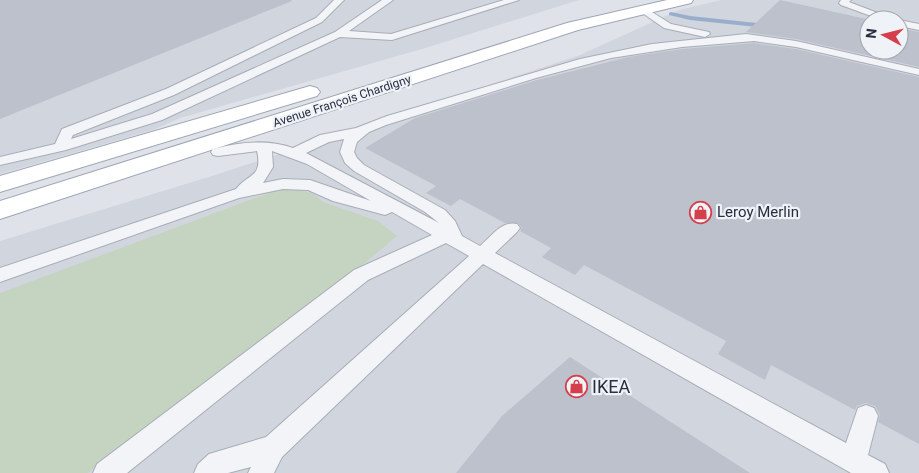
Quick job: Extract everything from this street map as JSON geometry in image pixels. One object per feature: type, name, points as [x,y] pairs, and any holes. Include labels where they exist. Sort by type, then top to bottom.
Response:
[{"type":"main road","name":"Avenue François Chardigny","points":[[0,200],[271,116],[454,56],[482,41],[613,10],[644,10],[686,0]]},
{"type":"main road","name":"Avenue François Chardigny","points":[[0,210],[573,26],[613,10]]},
{"type":"main road","points":[[0,222],[218,152],[613,10]]},
{"type":"main road","points":[[0,184],[482,41]]},
{"type":"lane","points":[[61,147],[67,132],[170,92],[318,20],[339,0]]},
{"type":"lane","points":[[0,161],[61,147],[157,117],[340,34],[388,0]]},
{"type":"lane","points":[[340,34],[392,37],[514,0]]},
{"type":"lane","points":[[846,0],[844,3],[859,10]]},
{"type":"lane","points":[[644,10],[657,20],[678,30],[696,34],[757,38],[796,44],[919,72]]},
{"type":"lane","points":[[295,153],[325,138],[359,132],[566,65],[636,50],[692,41],[757,38]]},
{"type":"lane","points":[[891,65],[892,60]]},
{"type":"lane","points":[[359,132],[348,144],[346,150],[348,158],[356,166],[439,214],[451,228],[450,238]]},
{"type":"lane","points":[[234,194],[258,181],[266,169],[267,159],[263,146]]},
{"type":"lane","points":[[218,152],[276,146],[295,153],[876,473]]},
{"type":"lane","points":[[0,275],[234,194],[283,184],[310,185],[339,197],[417,220]]},
{"type":"lane","points":[[261,473],[274,448],[511,228]]},
{"type":"lane","points":[[106,473],[360,275],[450,238]]},
{"type":"lane","points":[[854,461],[866,416]]},
{"type":"lane","points":[[207,473],[218,463],[274,448]]},
{"type":"shaded area","points":[[0,0],[579,0],[422,49],[180,118],[153,130],[0,174]]},
{"type":"shaded area","points":[[721,0],[919,0],[919,473],[0,473],[0,241],[215,175],[580,55],[679,10]]},
{"type":"green space","points":[[295,189],[314,194],[323,202],[378,221],[397,236],[347,278],[88,473],[0,473],[0,293],[277,190]]},
{"type":"building","points":[[0,0],[291,0],[292,1],[0,119]]},
{"type":"building","points":[[780,0],[859,17],[859,53],[796,39],[746,32]]},
{"type":"building","points":[[909,30],[919,32],[919,67],[888,60],[909,60]]},
{"type":"building","name":"Leroy Merlin","points":[[754,43],[796,49],[919,77],[919,444],[878,422],[880,415],[875,406],[865,403],[857,406],[855,410],[771,365],[765,380],[718,354],[726,341],[584,265],[575,275],[542,257],[551,248],[520,231],[522,228],[518,223],[505,223],[460,199],[451,206],[426,193],[436,186],[365,148],[415,118],[537,80],[628,57],[682,49]]},
{"type":"building","name":"IKEA","points":[[570,357],[750,473],[456,473],[502,416]]},
{"type":"waterway","points":[[671,14],[690,18],[767,26]]},
{"type":"place","name":"Leroy Merlin","points":[[701,212]]},
{"type":"place","name":"IKEA","points":[[576,387]]}]
